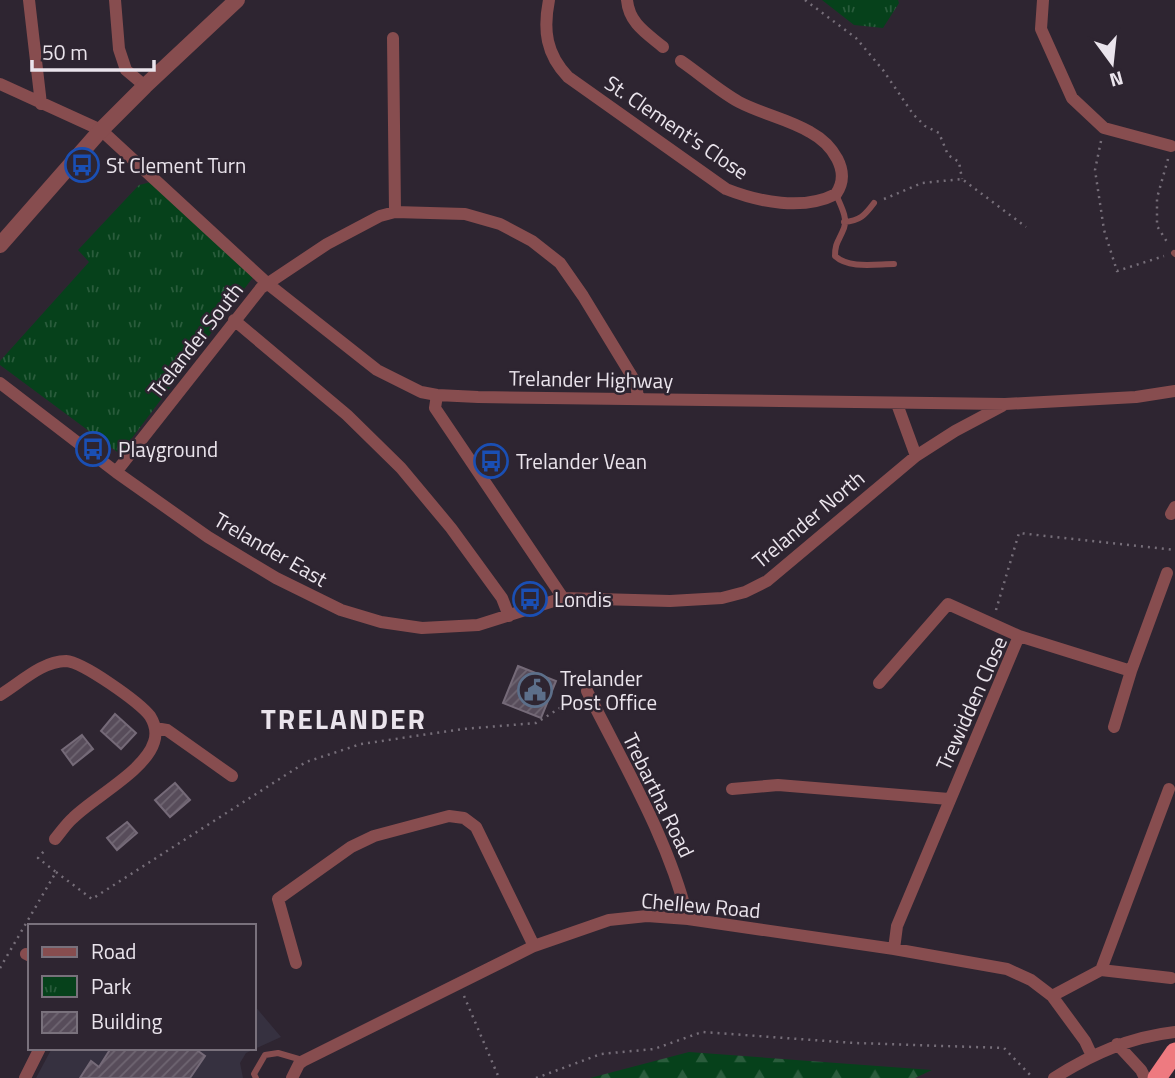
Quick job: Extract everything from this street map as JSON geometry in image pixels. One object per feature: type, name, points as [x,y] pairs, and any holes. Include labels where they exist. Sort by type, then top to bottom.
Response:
[{"type":"highway","points":[[1157,1078],[1175,1052]]},
{"type":"street","points":[[29,0],[41,104]]},
{"type":"street","points":[[116,0],[119,49],[126,70],[145,86]]},
{"type":"street","points":[[0,246],[101,130],[237,0]]},
{"type":"street","name":"St. Clement's Close","points":[[549,0],[546,37],[560,69],[726,189],[755,199],[787,202],[819,201],[836,194]]},
{"type":"street","points":[[627,0],[635,24],[663,47]]},
{"type":"street","points":[[1043,0],[1041,29],[1072,98],[1104,128],[1171,146]]},
{"type":"street","points":[[393,38],[395,212]]},
{"type":"street","points":[[681,61],[739,102],[811,132],[836,158],[841,168],[842,181],[836,194]]},
{"type":"street","name":"Trelander Highway","points":[[0,84],[101,130],[268,284],[377,370],[407,386],[437,395],[1005,404],[1136,397],[1175,391]]},
{"type":"street","name":"Trelander South","points":[[116,472],[261,288],[327,244],[367,222],[395,212],[447,212],[482,218],[516,232],[546,251],[560,263],[583,296],[636,383],[638,398]]},
{"type":"street","points":[[234,320],[347,415],[401,468],[451,528],[502,598],[509,615]]},
{"type":"street","name":"Trelander East","points":[[0,383],[116,472],[208,537],[276,579],[341,610],[381,622],[422,628],[478,625],[563,598]]},
{"type":"street","points":[[437,395],[435,408],[563,598]]},
{"type":"street","points":[[897,404],[916,456]]},
{"type":"street","name":"Trelander North","points":[[563,598],[670,601],[722,598],[745,592],[767,581],[916,456],[1005,404]]},
{"type":"street","points":[[1114,727],[1131,671],[1167,573]]},
{"type":"street","points":[[879,683],[948,604],[1019,636]]},
{"type":"street","name":"Trewidden Close","points":[[894,949],[897,926],[1019,636],[1131,671]]},
{"type":"street","points":[[0,695],[50,664],[73,662],[112,685],[145,712],[155,728],[153,744],[136,767],[72,819],[55,839]]},
{"type":"street","name":"Trebartha Road","points":[[587,691],[657,831],[678,880],[688,919]]},
{"type":"street","points":[[155,728],[167,730],[232,776]]},
{"type":"street","points":[[732,789],[778,785],[949,799]]},
{"type":"street","points":[[1101,970],[1169,789]]},
{"type":"street","points":[[296,963],[278,899],[351,847],[374,836],[449,816],[464,818],[476,827],[534,946]]},
{"type":"street","name":"Chellew Road","points":[[303,1061],[534,946],[609,920],[647,916],[688,919],[894,949],[1007,969],[1031,980],[1052,996],[1085,1041],[1092,1056]]},
{"type":"street","points":[[1052,996],[1101,970],[1171,978]]},
{"type":"street","points":[[1054,1078],[1069,1073],[1092,1056],[1118,1044],[1175,1032]]},
{"type":"street","points":[[1118,1044],[1145,1078]]},
{"type":"street","points":[[25,1078],[39,1050]]},
{"type":"street","points":[[292,1078],[303,1061]]},
{"type":"lane","points":[[836,194],[845,214],[844,227],[835,241],[835,256],[841,262],[894,264]]},
{"type":"lane","points":[[844,222],[856,222],[874,203]]},
{"type":"lane","points":[[256,1078],[254,1073],[265,1055],[278,1053],[303,1061]]},
{"type":"path","points":[[805,0],[856,38],[883,70],[913,114],[925,126],[939,133],[948,155],[959,162],[962,179]]},
{"type":"path","points":[[1104,128],[1094,170],[1104,230],[1117,271],[1175,253],[1157,226],[1157,198],[1171,146]]},
{"type":"path","points":[[874,203],[922,183],[962,179],[1026,227]]},
{"type":"path","points":[[992,624],[1019,533],[1175,550]]},
{"type":"path","points":[[55,839],[38,858],[92,899],[306,762],[361,744],[463,729],[536,723],[587,691]]},
{"type":"path","points":[[0,968],[56,873]]},
{"type":"path","points":[[459,983],[499,1078]]},
{"type":"path","points":[[536,1078],[601,1054],[654,1049],[702,1032],[855,1044],[1004,1048],[1033,1078]]},
{"type":"shaded area","points":[[256,1007],[281,1037],[256,1048]]},
{"type":"shaded area","points":[[51,1050],[253,1050],[246,1053],[240,1063],[243,1078],[36,1078]]},
{"type":"green space","points":[[822,0],[898,0],[899,3],[883,28],[854,25]]},
{"type":"green space","points":[[151,182],[254,276],[120,454],[0,365],[0,361],[89,262],[78,250],[139,185]]},
{"type":"green space","points":[[689,1052],[932,1070],[915,1078],[590,1078]]},
{"type":"building","points":[[518,666],[556,681],[541,718],[503,703]]},
{"type":"building","points":[[115,714],[136,733],[121,749],[101,731]]},
{"type":"building","points":[[82,735],[93,749],[73,765],[62,750]]},
{"type":"building","points":[[175,783],[190,800],[170,817],[155,800]]},
{"type":"building","points":[[127,822],[137,833],[117,850],[107,838]]},
{"type":"building","points":[[110,1050],[197,1050],[205,1056],[190,1078],[80,1078],[91,1061],[99,1067]]},
{"type":"place","name":"St Clement Turn","points":[[82,165]]},
{"type":"place","name":"Playground","points":[[93,449]]},
{"type":"place","name":"Trelander Vean","points":[[491,461]]},
{"type":"place","name":"Londis","points":[[530,599]]},
{"type":"place","name":"Trelander Post Office","points":[[535,690]]},
{"type":"district","name":"TRELANDER","points":[[344,718]]}]
